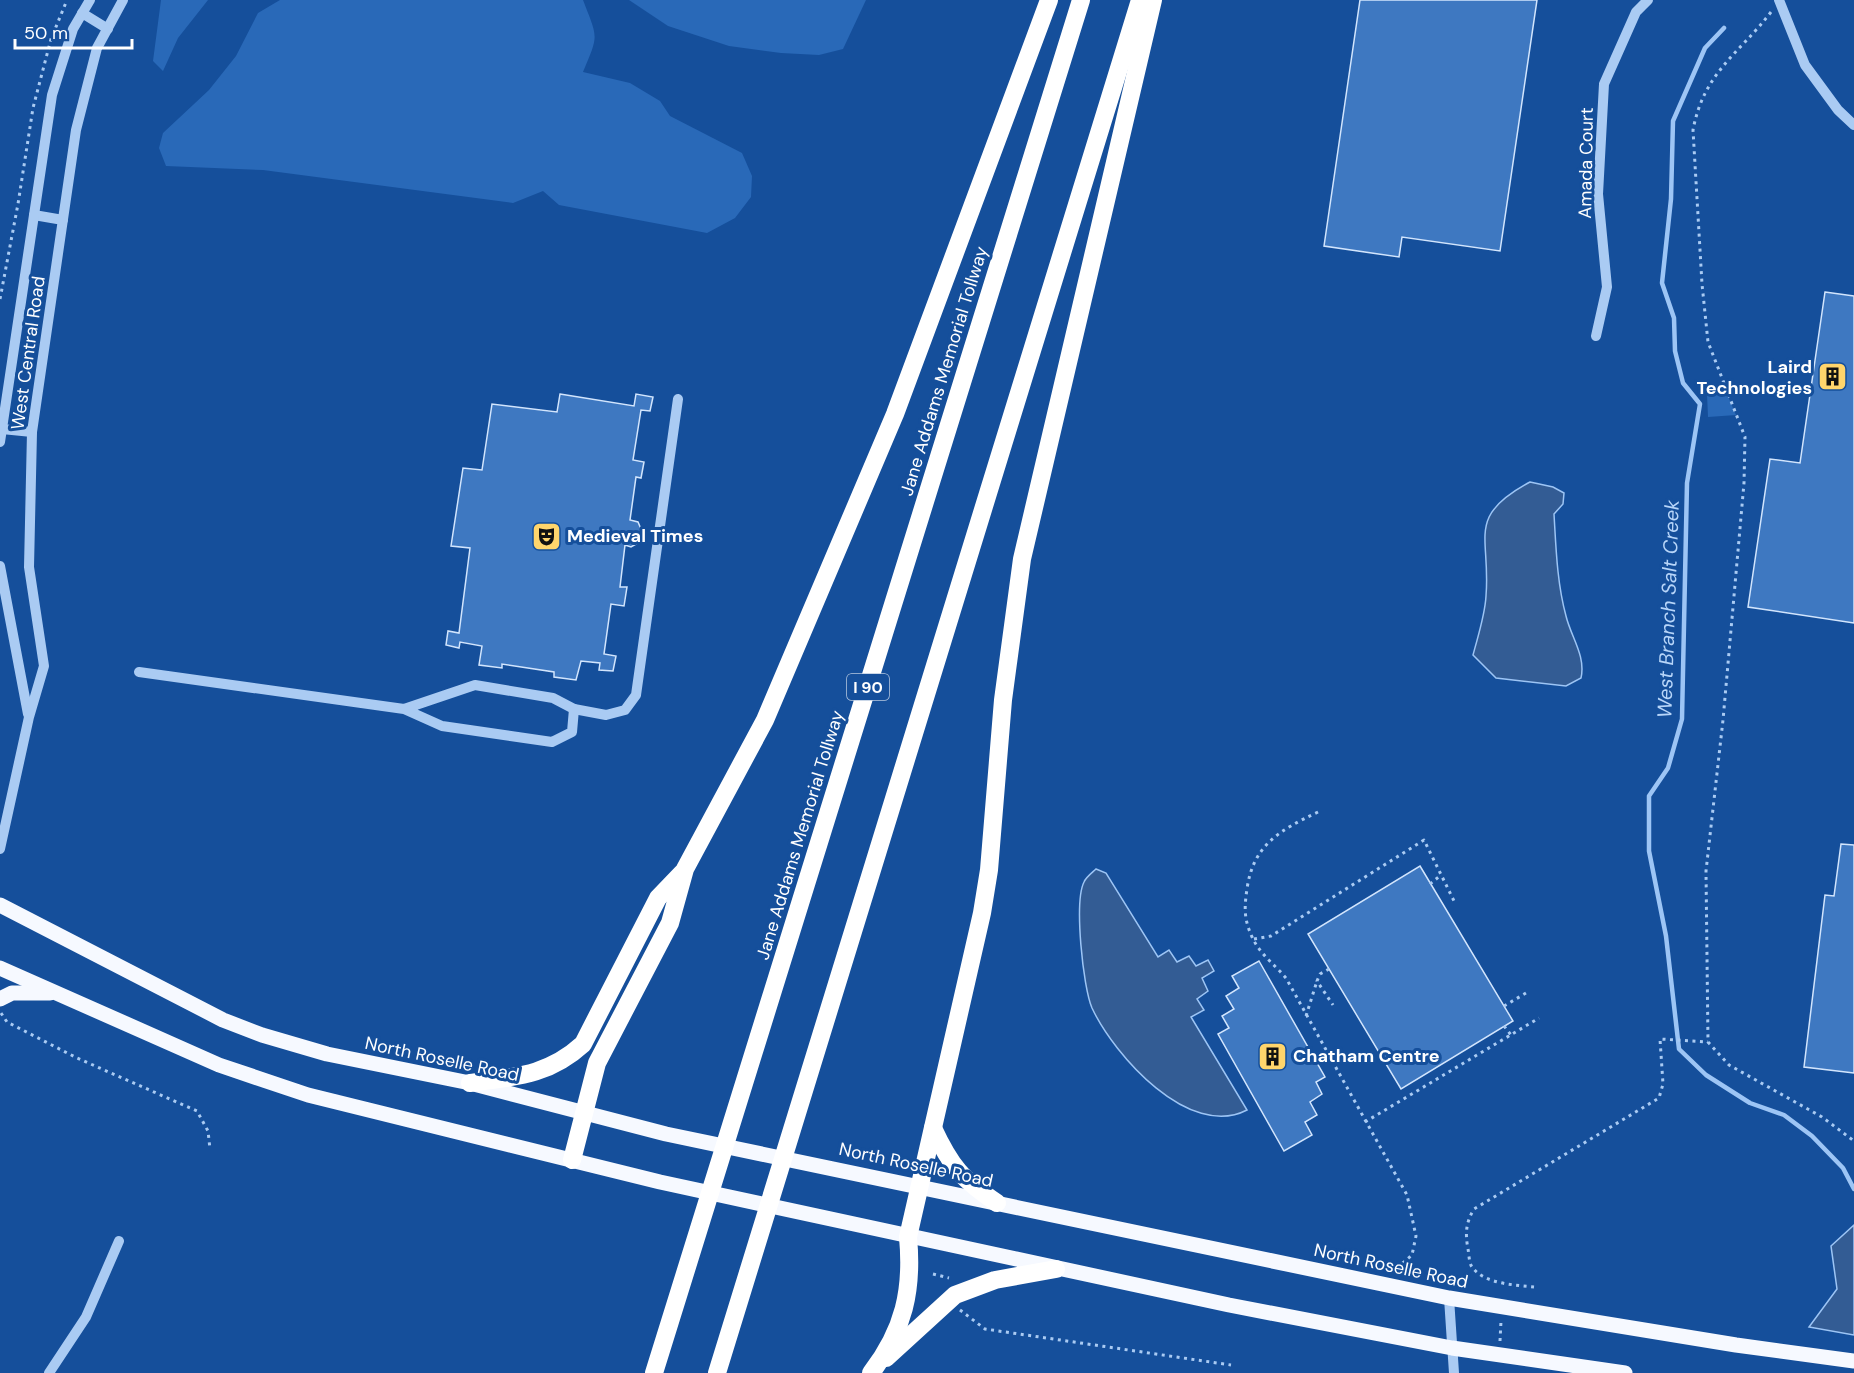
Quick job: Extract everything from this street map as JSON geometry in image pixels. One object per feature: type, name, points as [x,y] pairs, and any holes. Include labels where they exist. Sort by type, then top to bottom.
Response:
[{"type":"highway","points":[[572,1160],[582,1113],[597,1063],[670,923],[685,869],[765,720],[896,414],[1049,0]]},
{"type":"highway","name":"Jane Addams Memorial Tollway","points":[[654,1373],[1081,0]]},
{"type":"highway","points":[[717,1373],[1140,0]]},
{"type":"highway","points":[[872,1371],[899,1325],[908,1301],[911,1269],[908,1237],[982,913],[989,870],[1000,730],[1022,559],[1153,0]]},
{"type":"highway","points":[[470,1083],[548,1069],[567,1059],[583,1044],[658,898],[685,869]]},
{"type":"highway","points":[[933,1128],[950,1163],[974,1187],[997,1203]]},
{"type":"highway","points":[[872,1371],[955,1295],[995,1280],[1056,1269]]},
{"type":"main road","name":"North Roselle Road","points":[[0,905],[175,997],[262,1035],[327,1054],[470,1083],[666,1134],[1449,1298],[1736,1346],[1854,1361]]},
{"type":"main road","points":[[0,968],[219,1065],[308,1095],[660,1182],[833,1218],[908,1237],[1056,1269],[1452,1348],[1625,1373]]},
{"type":"main road","points":[[0,999],[12,993],[54,993]]},
{"type":"street","name":"West Central Road","points":[[0,441],[52,95],[73,29],[90,0]]},
{"type":"street","name":"West Central Road","points":[[0,849],[28,717],[44,666],[29,567],[32,432],[76,130],[98,48],[123,0]]},
{"type":"street","name":"Amada Court","points":[[1596,336],[1607,287],[1598,194],[1604,84],[1636,12],[1648,0]]},
{"type":"street","points":[[1779,1],[1805,65],[1838,110],[1854,125]]},
{"type":"street","points":[[82,13],[108,29]]},
{"type":"street","points":[[34,215],[63,220]]},
{"type":"street","points":[[404,709],[475,685],[553,698],[574,709],[606,715],[625,710],[636,695],[678,399]]},
{"type":"street","points":[[2,429],[32,432]]},
{"type":"street","name":"West Central Road","points":[[0,566],[28,717]]},
{"type":"street","points":[[139,672],[404,709],[442,726],[552,742],[572,732],[574,709]]},
{"type":"street","points":[[49,1373],[86,1317],[119,1240]]},
{"type":"street","points":[[1449,1298],[1454,1373]]},
{"type":"path","points":[[0,299],[33,108],[51,39],[67,0]]},
{"type":"path","points":[[1779,1],[1759,28],[1712,77],[1695,116],[1693,130],[1702,284],[1708,342],[1746,437],[1725,696],[1706,871],[1708,1042],[1729,1065],[1822,1117],[1854,1141]]},
{"type":"path","points":[[1318,812],[1272,838],[1254,860],[1250,868],[1244,912],[1254,939],[1264,956],[1286,978],[1407,1195],[1416,1236],[1412,1255],[1397,1268],[1369,1264]]},
{"type":"path","points":[[1254,939],[1271,936],[1424,840],[1455,903]]},
{"type":"path","points":[[1430,884],[1441,875]]},
{"type":"path","points":[[1306,1016],[1320,974],[1329,969]]},
{"type":"path","points":[[1317,981],[1333,1005]]},
{"type":"path","points":[[1504,1006],[1526,993]]},
{"type":"path","points":[[0,1012],[7,1022],[77,1058],[197,1112],[208,1131],[210,1149]]},
{"type":"path","points":[[1365,1122],[1539,1018]]},
{"type":"path","points":[[1504,1026],[1511,1035]]},
{"type":"path","points":[[1534,1287],[1508,1284],[1482,1276],[1472,1266],[1466,1240],[1467,1222],[1474,1209],[1659,1098],[1663,1083],[1660,1039],[1708,1042]]},
{"type":"path","points":[[933,1274],[949,1278]]},
{"type":"path","points":[[1501,1355],[1503,1307],[1508,1284]]},
{"type":"path","points":[[960,1310],[985,1329],[1231,1365]]},
{"type":"shaded area","points":[[161,0],[208,0],[178,38],[163,71],[153,61]]},
{"type":"shaded area","points":[[280,0],[583,0],[595,36],[583,72],[630,83],[660,101],[670,116],[742,153],[752,176],[751,197],[735,218],[707,233],[559,205],[543,191],[513,203],[263,170],[166,166],[159,148],[163,133],[209,90],[236,56],[258,13]]},
{"type":"shaded area","points":[[629,0],[866,0],[843,49],[819,55],[729,46],[668,26]]},
{"type":"shaded area","points":[[1707,394],[1727,394],[1736,415],[1708,417]]},
{"type":"shaded area","points":[[1530,482],[1553,487],[1564,493],[1563,504],[1554,514],[1557,565],[1563,604],[1580,654],[1582,670],[1581,678],[1566,686],[1496,678],[1473,655],[1485,603],[1487,575],[1485,543],[1489,518],[1496,506]]},
{"type":"shaded area","points":[[1096,869],[1106,873],[1158,957],[1169,950],[1177,962],[1189,956],[1196,966],[1208,960],[1214,971],[1202,978],[1208,991],[1197,999],[1204,1010],[1191,1017],[1247,1110],[1225,1116],[1201,1113],[1178,1103],[1156,1088],[1135,1069],[1103,1027],[1092,1008],[1089,997],[1083,964],[1080,925],[1081,892],[1084,882]]},
{"type":"shaded area","points":[[1854,1225],[1854,1335],[1809,1327],[1837,1289],[1831,1246]]},
{"type":"building","points":[[1360,0],[1537,0],[1500,251],[1402,237],[1399,257],[1324,246]]},
{"type":"building","name":"Laird Technologies","points":[[1825,292],[1854,296],[1854,623],[1748,607],[1770,459],[1800,463]]},
{"type":"building","name":"Medieval Times","points":[[560,394],[634,406],[636,394],[653,397],[650,411],[641,410],[633,460],[644,462],[641,478],[636,477],[630,520],[638,522],[641,529],[638,543],[631,547],[625,545],[620,587],[627,587],[624,606],[611,604],[604,654],[616,656],[613,671],[599,670],[600,663],[581,661],[576,680],[554,677],[554,672],[502,664],[502,668],[479,665],[482,646],[460,642],[459,648],[446,645],[448,631],[459,633],[470,548],[451,546],[463,468],[482,470],[492,404],[557,412]]},
{"type":"building","points":[[1841,844],[1854,845],[1854,1073],[1804,1067],[1825,895],[1834,896]]},
{"type":"building","points":[[1420,866],[1513,1021],[1401,1089],[1308,934]]},
{"type":"building","name":"Chatham Centre","points":[[1259,961],[1325,1077],[1316,1082],[1322,1094],[1310,1102],[1317,1115],[1305,1122],[1312,1135],[1284,1151],[1218,1034],[1229,1028],[1222,1016],[1234,1009],[1226,996],[1239,988],[1232,976]]},
{"type":"waterway","name":"West Branch Salt Creek","points":[[1724,28],[1705,48],[1673,121],[1671,199],[1662,283],[1674,318],[1675,351],[1683,383],[1700,404],[1687,483],[1682,719],[1668,768],[1649,796],[1649,851],[1666,936],[1679,1049],[1706,1075],[1750,1103],[1784,1115],[1812,1136],[1843,1168],[1854,1189]]},
{"type":"place","name":"Laird Technologies","points":[[1833,377]]},
{"type":"place","name":"Medieval Times","points":[[546,536]]},
{"type":"place","name":"Chatham Centre","points":[[1272,1056]]}]
